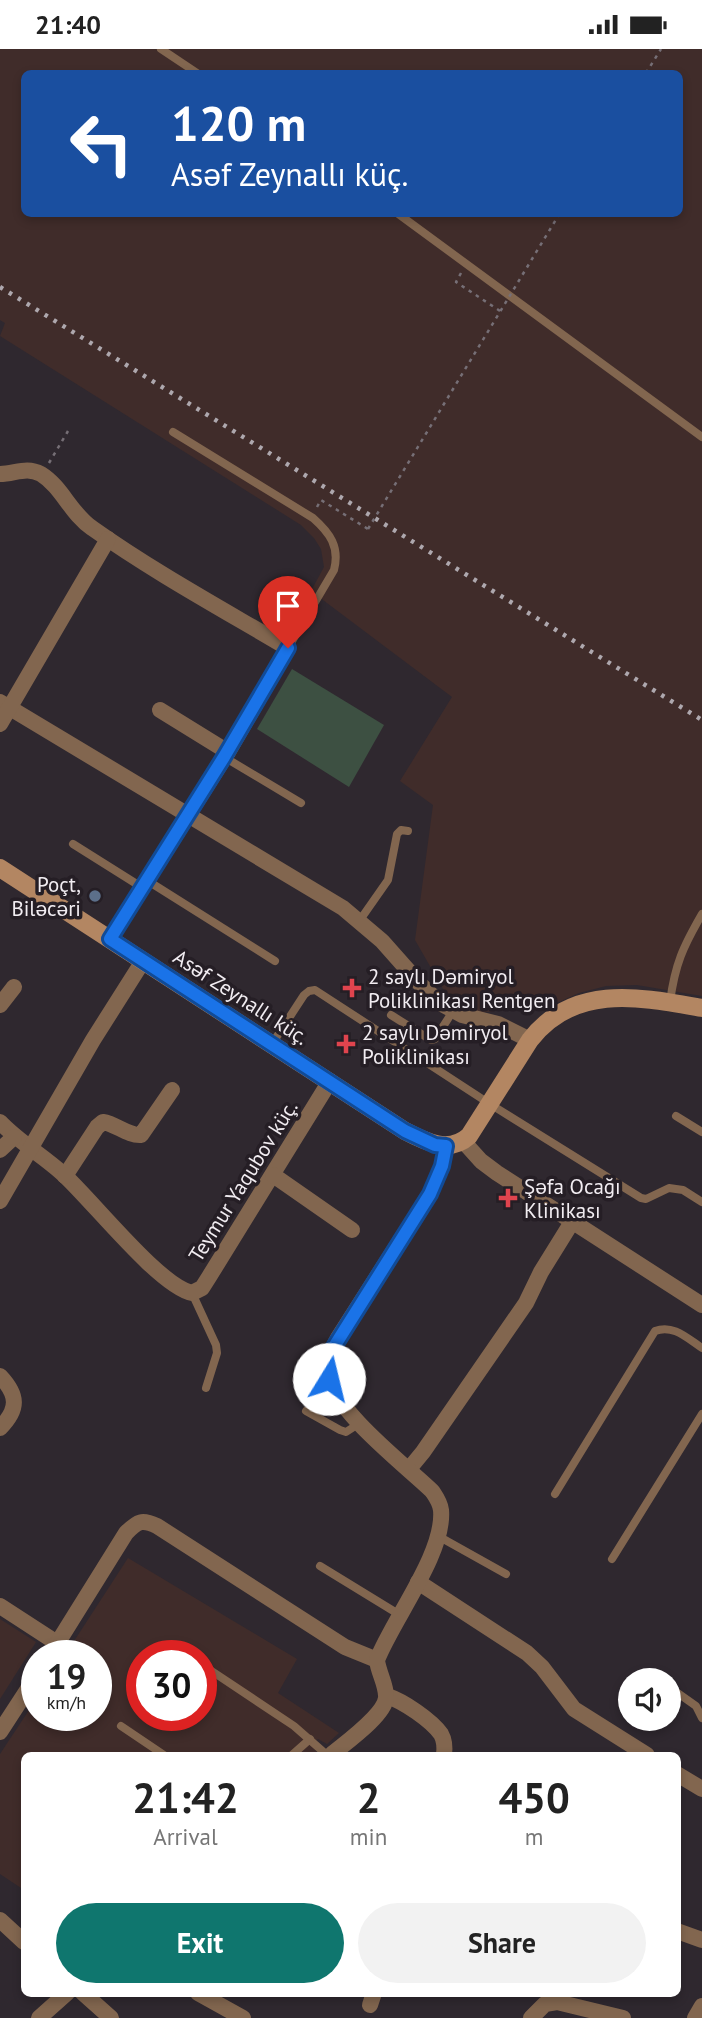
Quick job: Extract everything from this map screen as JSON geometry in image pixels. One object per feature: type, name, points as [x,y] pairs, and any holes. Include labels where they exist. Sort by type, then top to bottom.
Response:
[{"type":"main road","name":"Asəf Zeynallı küç.","points":[[0,868],[405,1131],[435,1145],[454,1144]]},
{"type":"main road","points":[[454,1144],[476,1127],[530,1039],[552,1017],[582,1002],[621,997],[702,1008]]},
{"type":"street","points":[[0,474],[21,470],[41,474],[79,518],[108,540],[288,648],[226,755],[110,939]]},
{"type":"street","points":[[0,724],[5,705],[108,540]]},
{"type":"street","points":[[5,705],[360,920],[429,993],[453,1011],[512,1029],[530,1039]]},
{"type":"street","points":[[160,710],[226,755]]},
{"type":"street","points":[[0,1201],[93,1040],[143,961]]},
{"type":"street","points":[[0,1005],[14,987]]},
{"type":"street","name":"Teymur Yaqubov küç.","points":[[0,1122],[14,1137],[65,1175],[163,1277],[183,1291],[192,1293],[202,1287],[209,1277],[330,1081]]},
{"type":"street","points":[[65,1175],[103,1122],[141,1135],[172,1090]]},
{"type":"street","points":[[0,1150],[14,1137]]},
{"type":"street","points":[[333,1752],[380,1712],[387,1696],[377,1660],[418,1582],[438,1536],[441,1515],[439,1500],[344,1405],[332,1387],[327,1372],[328,1359],[338,1338],[430,1194],[454,1144]]},
{"type":"street","name":"Asəf Zeynallı küç.","points":[[454,1144],[702,1305]]},
{"type":"street","points":[[272,1175],[352,1230]]},
{"type":"street","points":[[409,1469],[526,1303],[541,1272],[572,1222]]},
{"type":"street","points":[[0,1376],[13,1394],[15,1402],[11,1415],[0,1428]]},
{"type":"street","points":[[60,1640],[126,1533],[137,1522],[144,1520],[158,1526],[332,1639],[357,1653],[377,1660]]},
{"type":"street","points":[[418,1582],[527,1653],[542,1667],[574,1709],[642,1752]]},
{"type":"street","points":[[0,1606],[43,1640]]},
{"type":"street","points":[[387,1696],[408,1706],[440,1732],[445,1742],[444,1752]]},
{"type":"street","points":[[0,1732],[21,1700]]},
{"type":"street","points":[[681,1776],[702,1789]]},
{"type":"street","points":[[0,1920],[21,1939]]},
{"type":"street","points":[[681,1932],[702,1940]]},
{"type":"street","points":[[38,2018],[62,1997]]},
{"type":"street","points":[[87,1997],[111,2018]]},
{"type":"street","points":[[205,1997],[243,2018]]},
{"type":"street","points":[[531,2018],[545,2004],[557,2002],[623,2018]]},
{"type":"street","points":[[695,2018],[702,2006]]},
{"type":"lane","points":[[161,49],[192,70]]},
{"type":"lane","points":[[402,217],[702,437]]},
{"type":"lane","points":[[173,432],[313,519],[330,535],[337,558],[334,570],[288,648]]},
{"type":"lane","points":[[226,755],[301,803]]},
{"type":"lane","points":[[360,920],[388,880],[397,834],[401,830],[408,831]]},
{"type":"lane","points":[[72,844],[275,961]]},
{"type":"lane","points":[[670,1002],[681,950],[702,914]]},
{"type":"lane","points":[[272,1044],[304,995],[315,991],[641,1198],[646,1199],[669,1188],[677,1188],[702,1202]]},
{"type":"lane","points":[[391,1016],[431,1040],[435,1039],[453,1011]]},
{"type":"lane","points":[[676,1116],[702,1132]]},
{"type":"lane","points":[[192,1293],[216,1345],[217,1353],[206,1388]]},
{"type":"lane","points":[[555,1494],[655,1331],[662,1328],[673,1329],[702,1348]]},
{"type":"lane","points":[[306,1411],[346,1432],[360,1423]]},
{"type":"lane","points":[[612,1559],[702,1414]]},
{"type":"lane","points":[[438,1536],[506,1574]]},
{"type":"lane","points":[[320,1566],[400,1615]]},
{"type":"lane","points":[[217,1675],[325,1752]]},
{"type":"lane","points":[[681,1695],[696,1706],[702,1718]]},
{"type":"lane","points":[[121,1726],[160,1752]]},
{"type":"lane","points":[[295,1752],[310,1739]]},
{"type":"path","points":[[648,70],[661,49]]},
{"type":"path","points":[[323,511],[317,506],[321,500],[368,529],[558,217]]},
{"type":"path","points":[[456,282],[500,311]]},
{"type":"path","points":[[41,474],[68,431]]},
{"type":"shaded area","points":[[0,49],[702,49],[702,996],[637,985],[606,986],[579,993],[552,1005],[476,1013],[446,994],[415,940],[433,805],[400,781],[452,697],[311,591],[324,567],[321,549],[301,525],[0,336],[5,323],[0,320]]},
{"type":"shaded area","points":[[128,1558],[297,1659],[278,1693],[339,1733],[327,1744],[318,1739],[314,1742],[311,1745],[317,1752],[21,1752],[21,1888],[0,1874],[0,1754],[21,1722],[21,1731],[112,1731],[112,1640],[75,1640]]},
{"type":"shaded area","points":[[0,1619],[33,1640],[21,1640],[21,1666],[0,1699]]},
{"type":"green space","points":[[292,669],[384,725],[349,787],[257,729]]},
{"type":"railway","points":[[0,287],[702,720]]},
{"type":"place","name":"Poçt, Biləcəri","points":[[95,896]]},
{"type":"place","name":"2 saylı Dəmiryol Poliklinikası Rentgen","points":[[352,988]]},
{"type":"place","name":"2 saylı Dəmiryol Poliklinikası","points":[[346,1044]]},
{"type":"place","name":"Şəfa Ocağı Klinikası","points":[[508,1198]]},
{"type":"route","points":[[288,648],[224,757],[110,939],[405,1131],[435,1145],[446,1146],[438,1179],[430,1194],[338,1338],[328,1359],[329,1379]]}]
